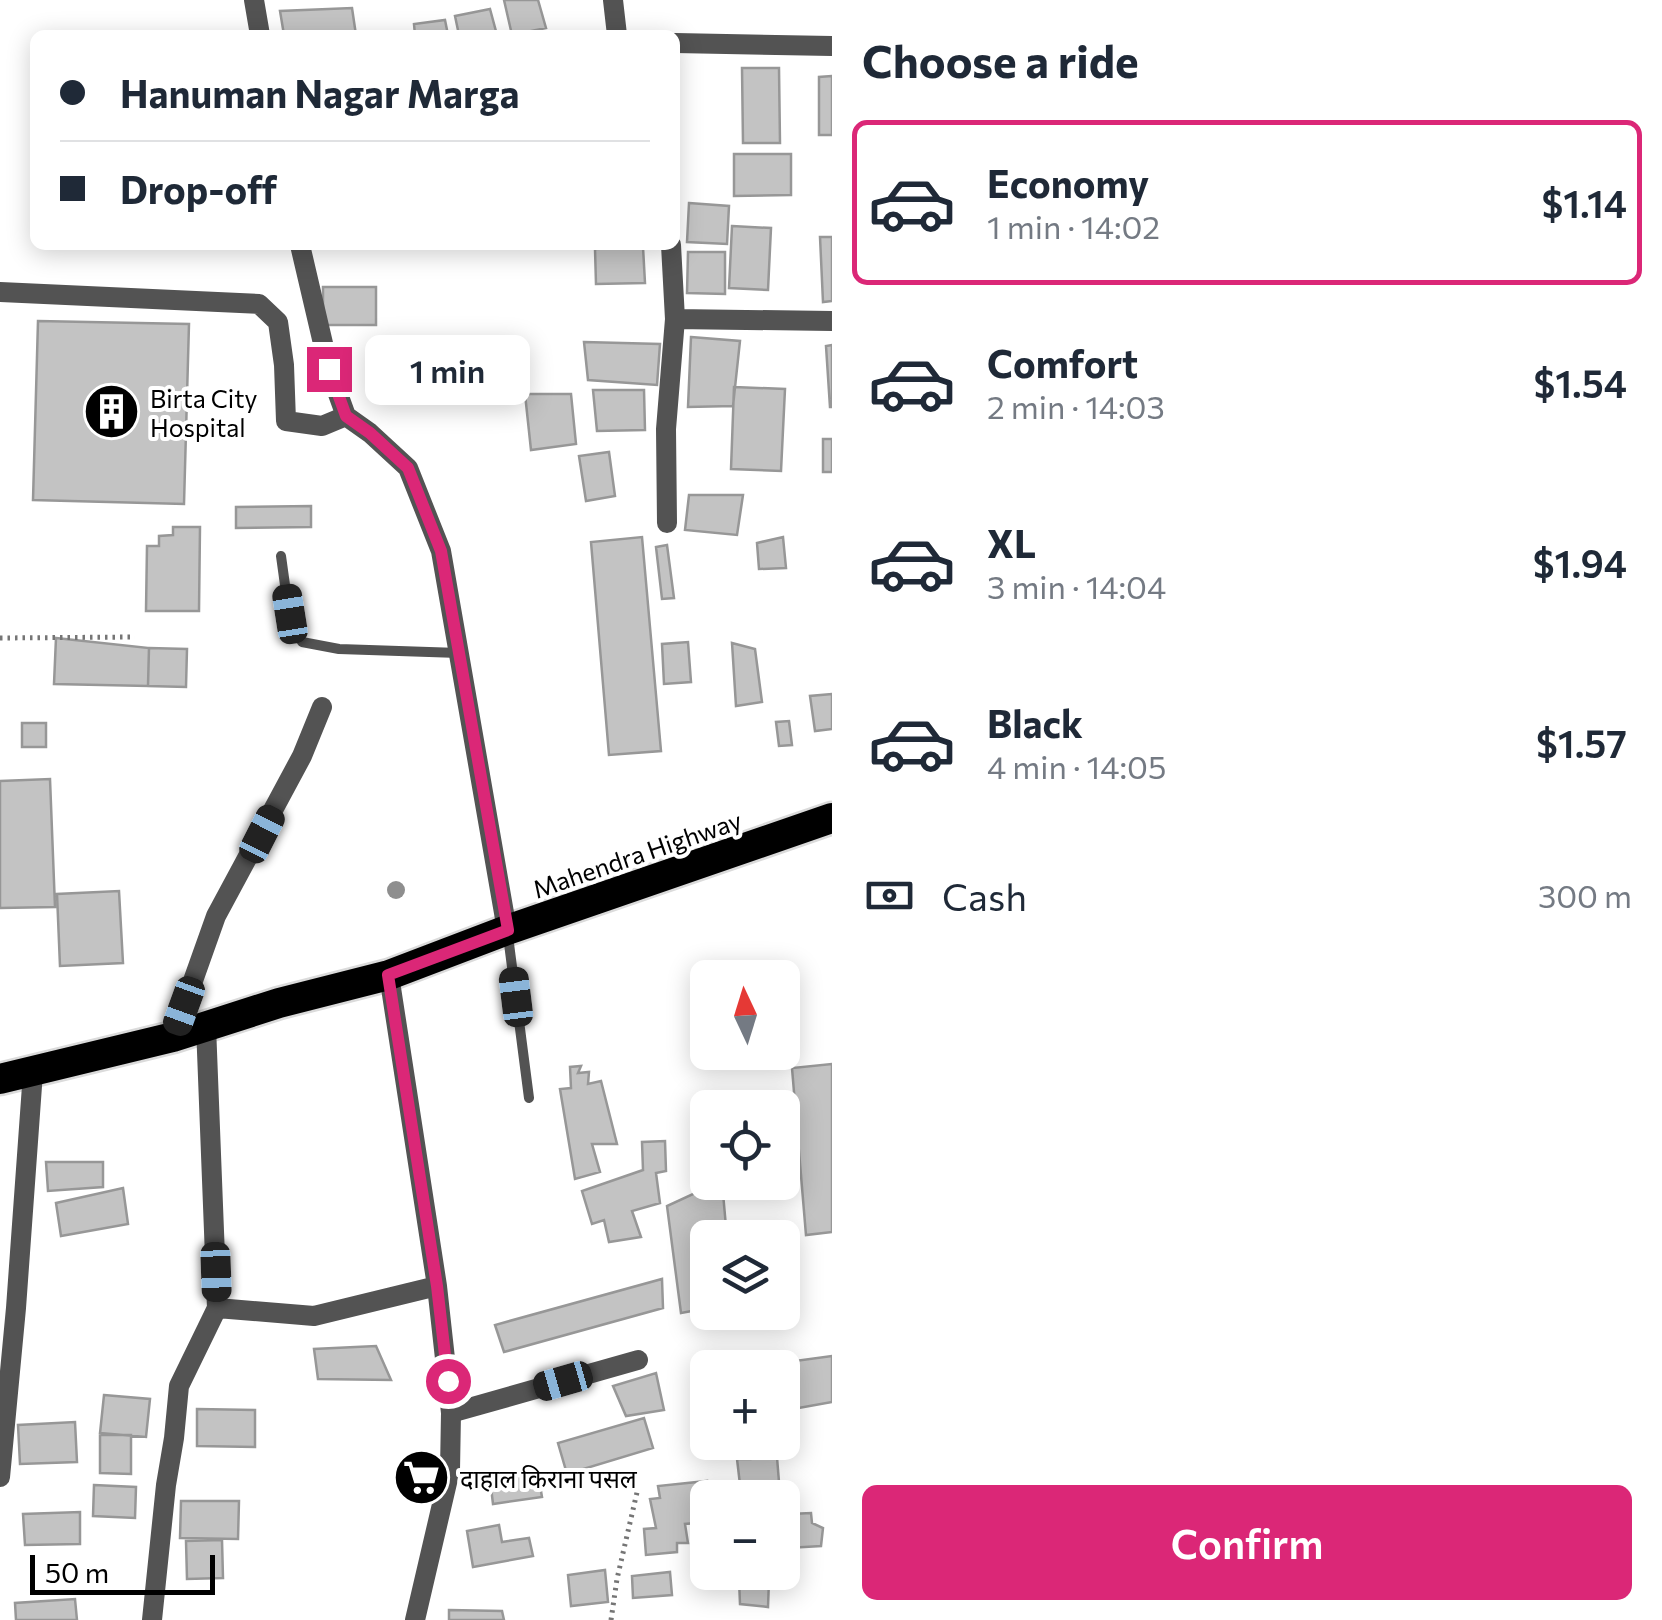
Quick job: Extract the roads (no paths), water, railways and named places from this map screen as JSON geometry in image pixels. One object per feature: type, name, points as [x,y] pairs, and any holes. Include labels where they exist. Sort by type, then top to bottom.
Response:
[{"type":"highway","name":"Mahendra Highway","points":[[0,1078],[173,1036],[388,975],[832,818]]},
{"type":"street","points":[[254,0],[259,30]]},
{"type":"street","points":[[613,0],[616,30]]},
{"type":"street","points":[[680,43],[832,46]]},
{"type":"street","points":[[301,250],[329,369],[346,416],[408,468],[441,551],[508,930]]},
{"type":"street","points":[[667,523],[666,429],[675,319],[671,250]]},
{"type":"street","points":[[0,292],[258,304],[278,322],[286,421],[322,426],[346,416]]},
{"type":"street","points":[[675,319],[832,321]]},
{"type":"street","points":[[173,1036],[216,916],[302,756],[322,707]]},
{"type":"street","points":[[388,975],[437,1286],[451,1412],[450,1470],[415,1620]]},
{"type":"street","points":[[152,1620],[179,1386],[217,1308],[206,1026]]},
{"type":"street","points":[[0,1477],[33,1072]]},
{"type":"street","points":[[217,1308],[314,1316],[437,1286]]},
{"type":"street","points":[[451,1412],[638,1360]]},
{"type":"lane","points":[[280,556],[290,614],[302,642],[338,648],[460,653]]},
{"type":"lane","points":[[508,930],[529,1098]]},
{"type":"place","name":"Birta City Hospital","points":[[111,412]]},
{"type":"place","name":"दाहाल किराना पसल","points":[[421,1478]]}]
